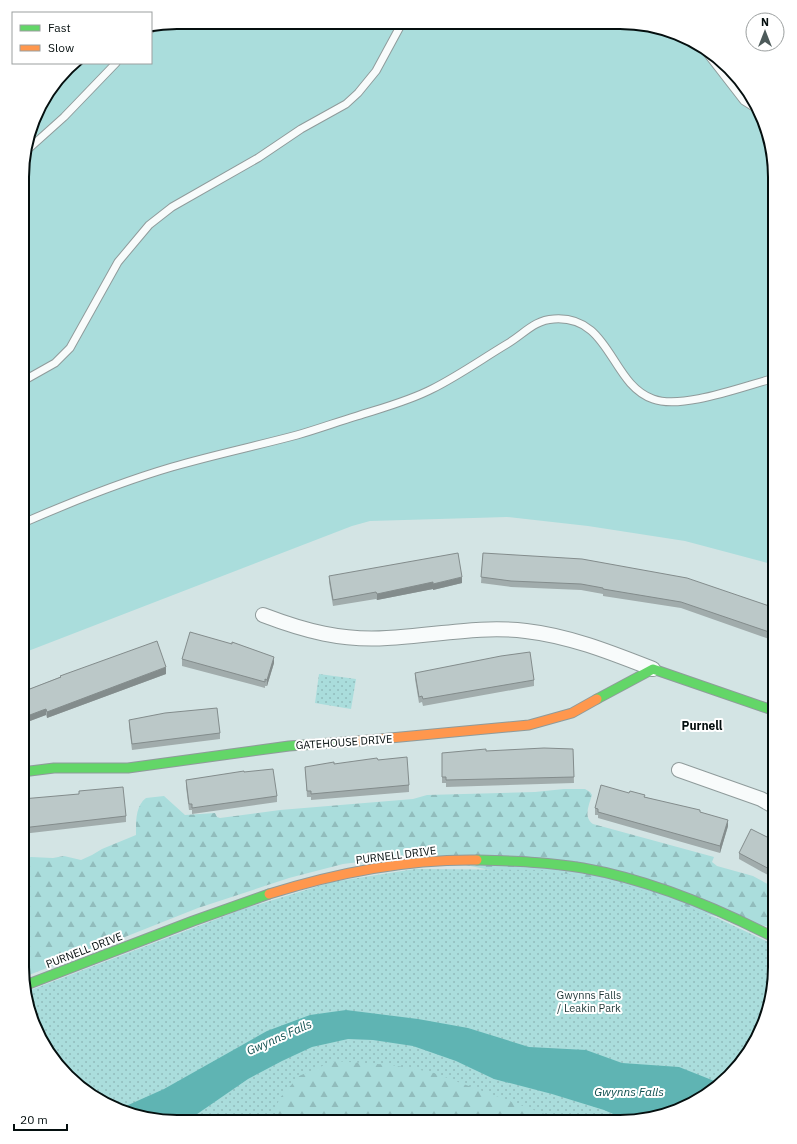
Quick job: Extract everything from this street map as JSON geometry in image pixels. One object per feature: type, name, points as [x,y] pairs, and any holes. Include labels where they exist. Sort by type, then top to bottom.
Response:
[{"type":"street","points":[[264,615],[296,627],[328,636],[353,638],[386,638],[483,630],[525,631],[587,644],[653,669],[768,709]]},
{"type":"street","name":"GATEHOUSE DRIVE","points":[[29,771],[54,768],[128,768],[289,746],[404,738],[530,725],[572,713],[588,705],[607,692],[653,669]]},
{"type":"street","points":[[679,770],[761,799],[768,803]]},
{"type":"street","name":"PURNELL DRIVE","points":[[30,984],[214,912],[349,872],[400,864],[458,860],[519,862],[582,868],[642,882],[702,905],[768,935]]},
{"type":"lane","points":[[29,377],[55,363],[70,348],[118,262],[149,224],[172,207],[258,158],[301,129],[346,104],[358,93],[376,71],[399,29]]},
{"type":"lane","points":[[33,145],[64,117],[115,64]]},
{"type":"lane","points":[[717,65],[744,101],[749,104]]},
{"type":"lane","points":[[29,520],[58,507],[172,467],[299,434],[384,408],[430,390],[457,376],[510,342],[526,329],[540,322],[551,319],[564,318],[577,322],[588,328],[602,342],[626,379],[638,392],[654,400],[674,402],[695,400],[768,380]]},
{"type":"green space","points":[[167,29],[630,29],[658,34],[677,40],[702,54],[718,66],[731,79],[753,111],[763,139],[768,167],[768,563],[685,541],[588,526],[507,517],[370,521],[352,526],[29,651],[29,167],[34,139],[40,120],[54,95],[66,79],[82,64],[152,64],[152,31]]},
{"type":"green space","points":[[319,674],[356,679],[351,709],[315,703]]},
{"type":"green space","points":[[564,789],[585,789],[592,795],[587,814],[588,818],[593,824],[714,857],[712,862],[717,866],[753,876],[768,884],[768,927],[416,855],[343,864],[289,878],[198,908],[29,975],[29,857],[53,858],[64,856],[81,860],[102,849],[136,835],[138,810],[142,801],[146,798],[164,796],[185,815],[215,813],[217,817],[220,818],[280,810],[413,799],[427,795],[535,792]]},
{"type":"green space","name":"Gwynns Falls / Leakin Park","points":[[415,869],[544,870],[624,884],[717,918],[768,942],[768,977],[763,1005],[753,1033],[731,1065],[718,1078],[702,1090],[677,1104],[658,1110],[630,1115],[547,1115],[431,1072],[391,1065],[334,1061],[299,1076],[279,1099],[275,1115],[158,1114],[120,1104],[95,1090],[72,1072],[54,1049],[44,1033],[37,1015],[31,990],[243,909],[332,882]]},
{"type":"green space","points":[[338,1044],[595,1115],[177,1115],[170,1115]]},
{"type":"water","name":"Gwynns Falls","points":[[346,1010],[418,1019],[468,1028],[529,1047],[586,1050],[622,1063],[679,1067],[714,1081],[686,1100],[677,1104],[639,1114],[616,1115],[552,1094],[494,1079],[456,1061],[413,1046],[373,1040],[348,1039],[312,1047],[282,1061],[248,1079],[196,1115],[158,1114],[126,1106],[164,1089],[267,1031],[310,1015]]},
{"type":"building","points":[[458,553],[462,577],[377,594],[376,592],[333,600],[329,576]]},
{"type":"building","points":[[483,553],[582,559],[687,578],[768,606],[768,632],[681,602],[581,584],[511,581],[481,577]]},
{"type":"building","points":[[190,632],[232,644],[232,642],[274,657],[267,680],[265,679],[265,682],[182,659]]},
{"type":"building","points":[[157,641],[166,667],[47,712],[46,709],[29,715],[29,689],[61,677],[60,676]]},
{"type":"building","points":[[530,652],[534,680],[423,699],[422,696],[419,697],[415,673],[501,656]]},
{"type":"building","points":[[217,708],[220,733],[132,744],[129,720],[165,713]]},
{"type":"building","points":[[544,748],[573,749],[574,777],[446,780],[446,777],[442,777],[442,753],[486,749],[486,751]]},
{"type":"building","points":[[407,757],[409,785],[311,794],[311,791],[307,791],[305,767],[334,762],[334,764],[377,758],[378,760]]},
{"type":"building","points":[[273,769],[277,796],[192,808],[192,804],[189,804],[186,780],[244,771]]},
{"type":"building","points":[[601,785],[629,793],[630,791],[645,795],[644,797],[700,810],[700,812],[728,820],[720,846],[598,812],[598,809],[595,808]]},
{"type":"building","points":[[123,787],[126,816],[29,827],[29,798],[79,794],[79,791]]},
{"type":"building","points":[[751,829],[768,838],[768,868],[739,853]]},
{"type":"traffic: fast","points":[[597,699],[653,669],[768,709]]},
{"type":"traffic: fast","points":[[29,771],[54,768],[128,768],[289,746],[358,741]]},
{"type":"traffic: fast","points":[[477,860],[557,864],[608,873],[658,887],[706,905],[768,935]]},
{"type":"traffic: fast","points":[[30,984],[193,921],[269,894]]},
{"type":"traffic: slow","points":[[358,741],[529,725],[572,713],[597,699]]},
{"type":"traffic: slow","points":[[269,894],[294,886],[371,869],[424,862],[477,860]]},
{"type":"district","name":"Purnell","points":[[702,725]]}]
